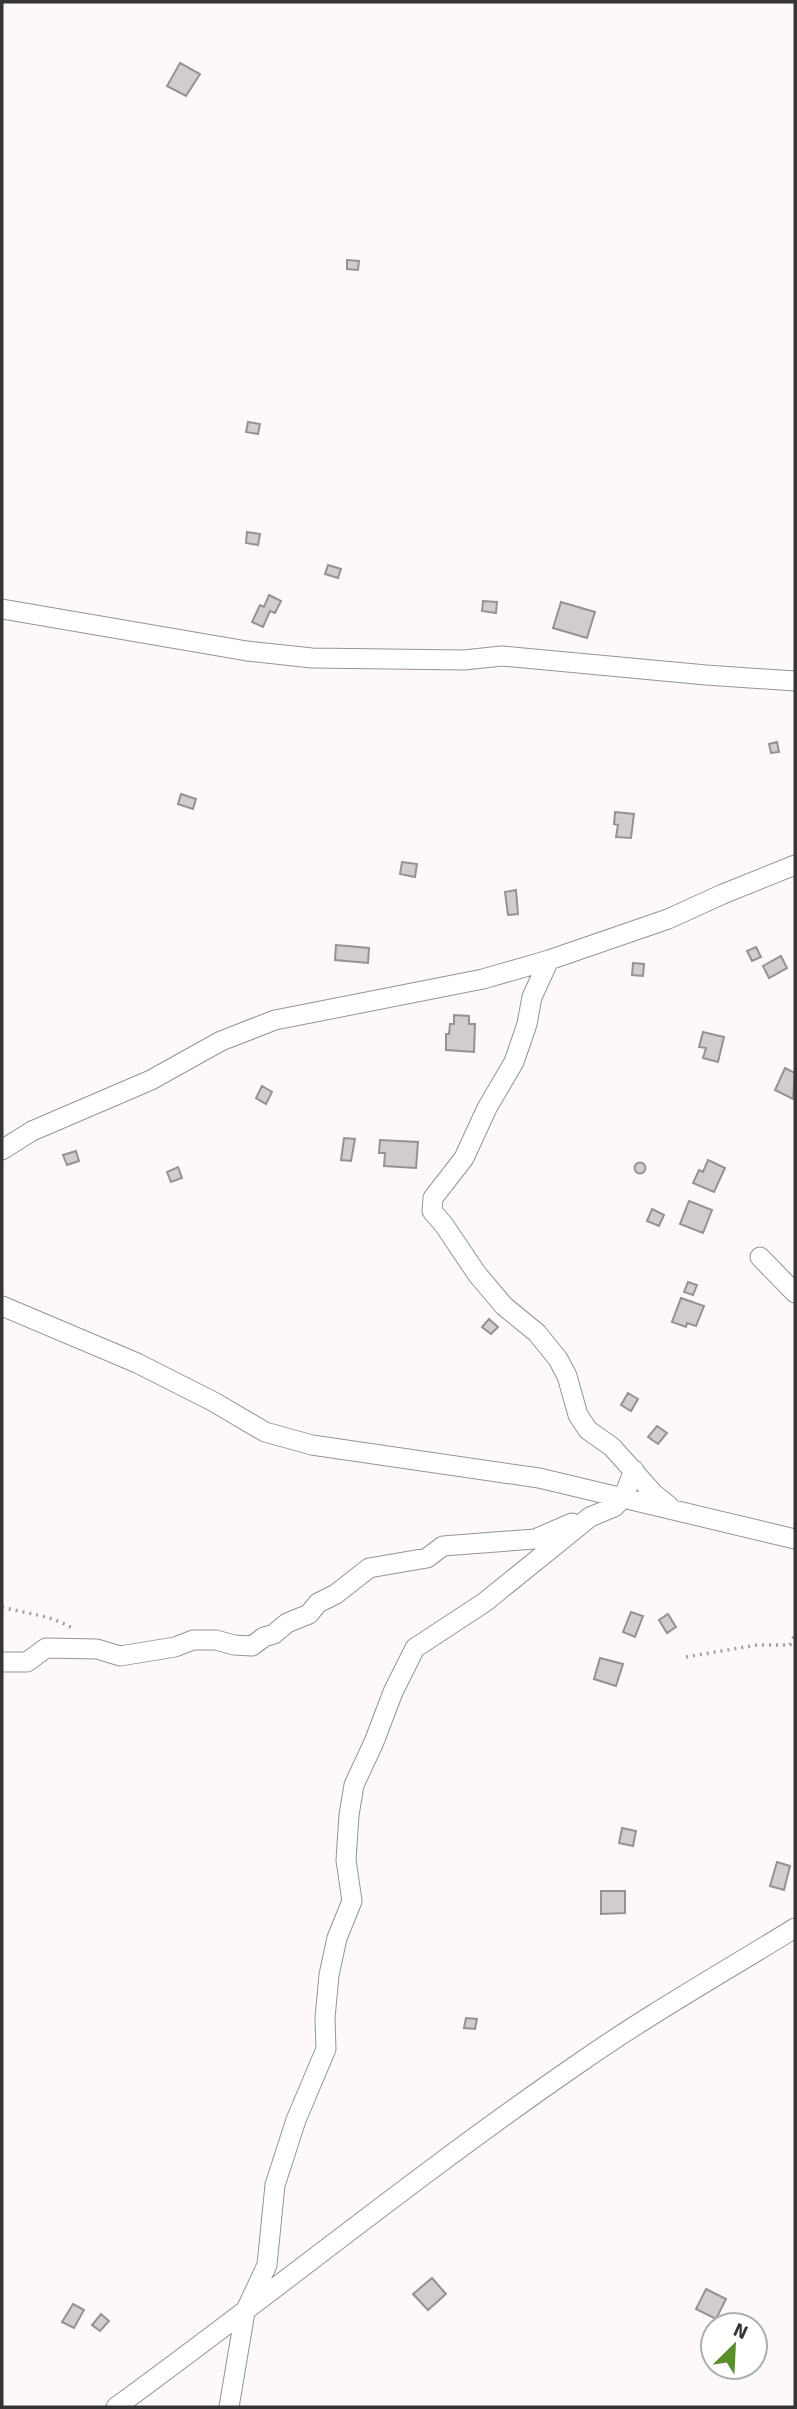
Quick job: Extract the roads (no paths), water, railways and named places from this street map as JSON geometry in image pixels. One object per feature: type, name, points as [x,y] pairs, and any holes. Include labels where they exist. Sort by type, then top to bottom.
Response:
[{"type":"street","points":[[2,609],[247,651],[312,658],[464,660],[502,656],[795,681]]},
{"type":"street","points":[[2,1150],[32,1132],[151,1080],[221,1041],[275,1020],[483,979],[549,960],[668,919],[795,865]]},
{"type":"street","points":[[549,960],[532,997],[527,1024],[514,1062],[487,1108],[464,1158],[433,1198],[432,1211],[477,1274],[504,1306],[537,1333],[558,1359],[567,1376],[578,1415],[588,1430],[611,1447],[654,1494],[676,1510]]},
{"type":"street","points":[[760,1257],[795,1293]]},
{"type":"street","points":[[2,1306],[137,1363],[214,1402],[265,1432],[312,1445],[539,1478],[795,1539]]},
{"type":"street","points":[[2,1662],[27,1662],[46,1648],[97,1649],[120,1656],[175,1647],[193,1640],[216,1640],[252,1646],[287,1623],[309,1614],[318,1603],[336,1594],[369,1568],[427,1558],[443,1546],[535,1539],[559,1527],[614,1507],[623,1498],[634,1470]]},
{"type":"street","points":[[229,2407],[245,2312],[267,2265],[275,2185],[296,2120],[326,2049],[325,2018],[329,1975],[337,1938],[352,1901],[346,1860],[354,1785],[393,1692],[415,1648],[485,1602],[590,1517]]},
{"type":"street","points":[[116,2407],[365,2219],[575,2066],[655,2013],[795,1928]]}]
